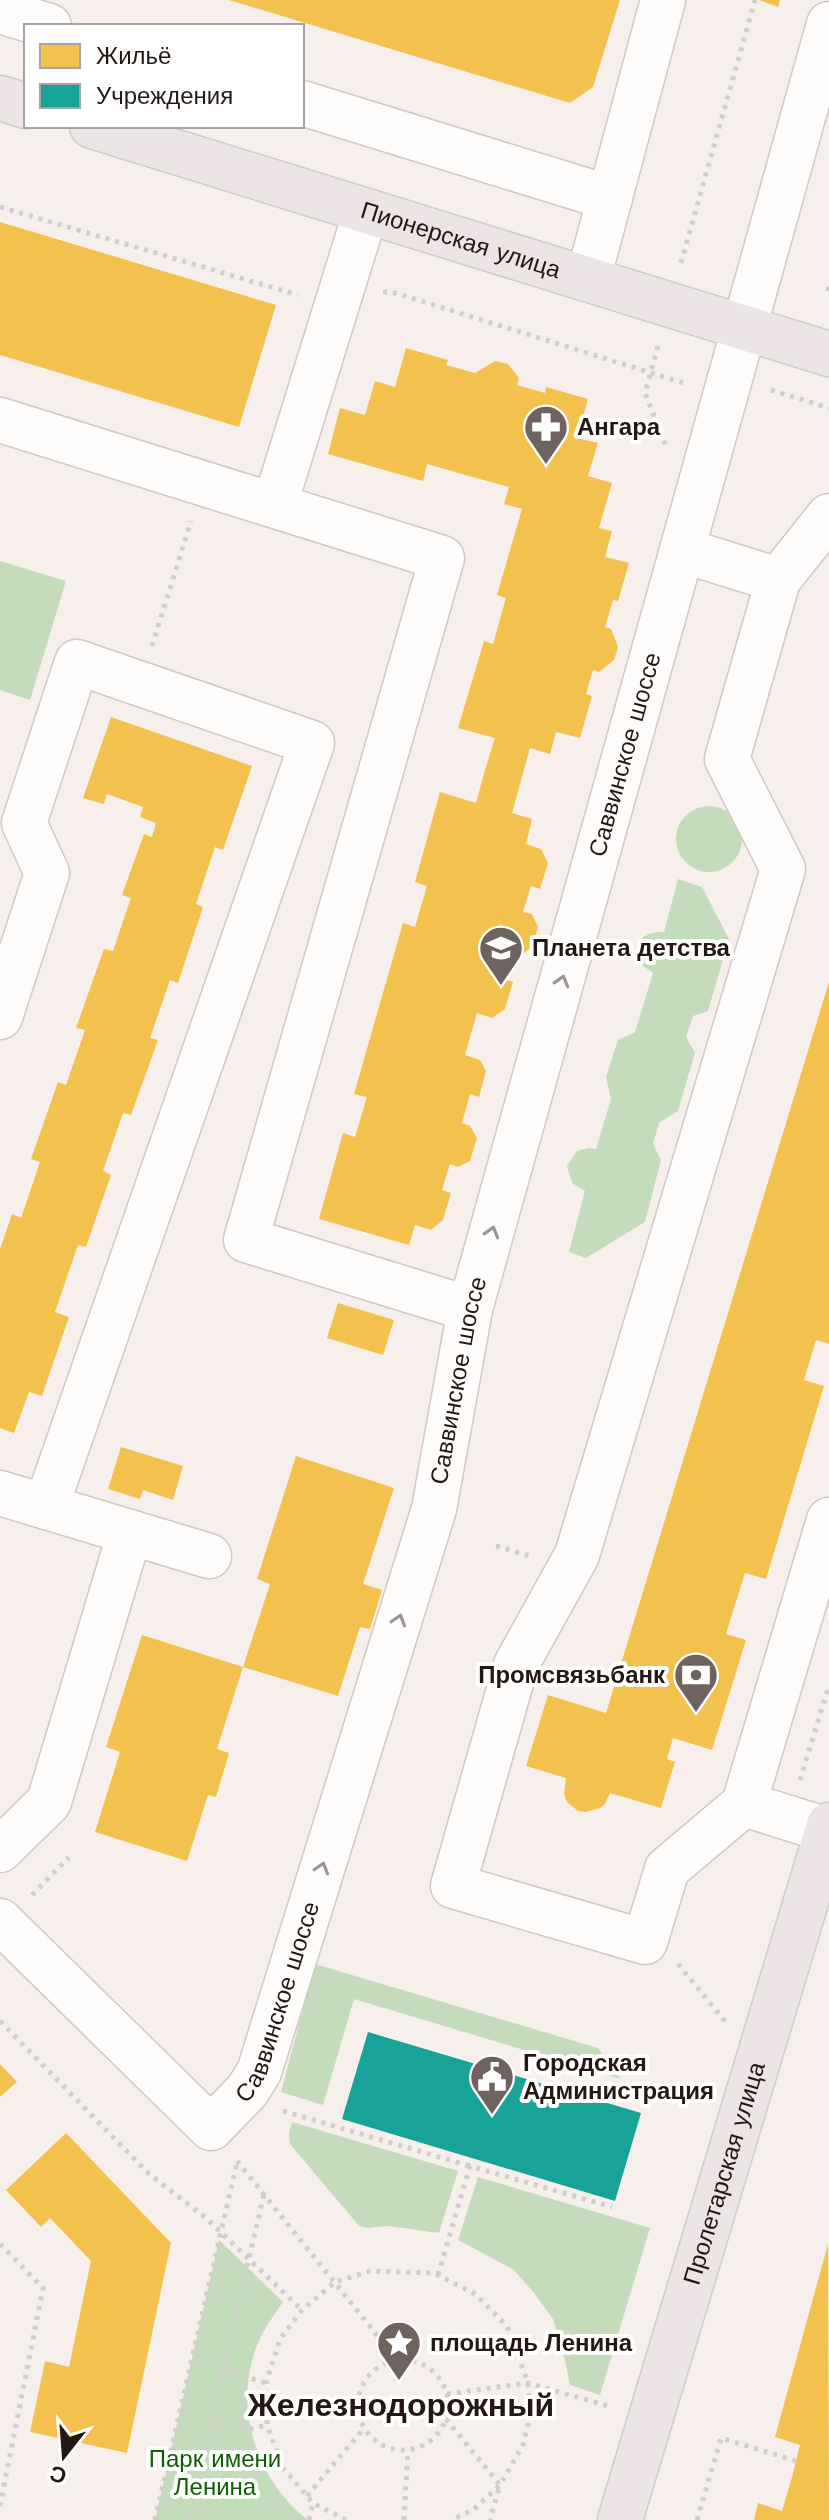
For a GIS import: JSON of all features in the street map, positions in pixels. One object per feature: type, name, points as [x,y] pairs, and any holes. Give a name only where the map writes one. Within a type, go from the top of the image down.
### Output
[{"type":"main road","points":[[0,98],[24,105]]},
{"type":"main road","name":"Пионерская улица","points":[[98,128],[829,354]]},
{"type":"main road","name":"Пролетарская улица","points":[[620,2520],[828,1827]]},
{"type":"street","points":[[588,279],[663,0]]},
{"type":"street","points":[[0,11],[42,24]]},
{"type":"street","name":"Саввинское шоссе","points":[[0,1921],[229,2129],[259,2072],[434,1509],[470,1309],[829,24]]},
{"type":"street","points":[[304,104],[610,198]]},
{"type":"street","points":[[275,504],[366,211]]},
{"type":"street","points":[[0,420],[442,558],[246,1240],[470,1309]]},
{"type":"street","points":[[829,516],[778,580],[727,759],[783,869],[577,1555],[516,1665],[453,1886],[645,1942],[667,1869],[744,1804],[829,1520]]},
{"type":"street","points":[[682,550],[778,580]]},
{"type":"street","points":[[0,1017],[47,873],[24,823],[77,662],[312,743],[46,1507]]},
{"type":"street","points":[[0,1493],[209,1556]]},
{"type":"street","points":[[0,1850],[49,1802],[130,1532]]},
{"type":"street","points":[[744,1804],[828,1827]]},
{"type":"path","points":[[670,304],[755,0]]},
{"type":"path","points":[[0,207],[310,299],[392,292],[725,396],[771,390],[829,408]]},
{"type":"path","points":[[141,684],[203,482]]},
{"type":"path","points":[[649,1927],[725,2022]]},
{"type":"path","points":[[0,2021],[148,2173],[221,2231],[302,2310]]},
{"type":"path","points":[[229,2129],[470,2166],[612,2207]]},
{"type":"path","points":[[229,2129],[264,2194],[397,2360]]},
{"type":"path","points":[[155,2520],[221,2231],[229,2129]]},
{"type":"path","points":[[438,2275],[470,2166]]},
{"type":"path","points":[[188,2520],[264,2194]]},
{"type":"path","points":[[0,2244],[43,2288],[0,2506]]},
{"type":"path","points":[[346,2520],[313,2503],[283,2468],[267,2425],[266,2383],[280,2339],[302,2310],[335,2282],[370,2271],[434,2273],[475,2294],[507,2326],[528,2383],[530,2416],[523,2443],[500,2485],[490,2520]]},
{"type":"path","points":[[397,2360],[416,2361],[430,2369],[441,2380],[447,2394],[446,2419],[440,2431],[429,2441],[408,2450],[388,2448],[375,2440],[364,2428],[358,2413],[358,2397],[363,2382],[373,2370],[397,2360]]},
{"type":"path","points":[[223,2370],[266,2383]]},
{"type":"path","points":[[447,2394],[528,2383],[608,2406]]},
{"type":"path","points":[[211,2418],[251,2429],[267,2425]]},
{"type":"path","points":[[446,2419],[500,2485]]},
{"type":"path","points":[[307,2496],[364,2428]]},
{"type":"path","points":[[697,2520],[721,2438],[796,2461]]},
{"type":"path","points":[[404,2520],[408,2450]]},
{"type":"path","points":[[451,2520],[472,2511],[500,2485]]},
{"type":"path","points":[[309,2520],[313,2503]]},
{"type":"path","points":[[470,2520],[472,2511]]},
{"type":"green space","points":[[0,561],[66,581],[30,700],[0,690]]},
{"type":"green space","points":[[709,806],[722,809],[732,816],[739,826],[742,839],[739,852],[732,862],[722,869],[709,872],[696,869],[686,862],[679,852],[676,839],[679,826],[686,816],[696,809]]},
{"type":"green space","points":[[678,879],[702,887],[729,939],[708,1011],[693,1016],[686,1037],[695,1053],[678,1111],[659,1123],[653,1144],[661,1160],[645,1222],[586,1258],[569,1252],[585,1191],[572,1183],[567,1166],[577,1151],[596,1149],[611,1099],[606,1077],[618,1040],[635,1032],[653,973],[639,963],[636,950],[646,935],[664,932]]},
{"type":"green space","points":[[315,1964],[598,2048],[621,2079],[354,1999],[323,2105],[281,2092]]},
{"type":"green space","points":[[292,2122],[458,2171],[439,2233],[388,2226],[359,2226],[290,2144]]},
{"type":"green space","points":[[478,2177],[650,2228],[600,2395],[570,2385],[553,2319],[514,2270],[458,2240]]},
{"type":"green space","name":"Парк имени Ленина","points":[[219,2240],[283,2302],[255,2351],[249,2374],[249,2421],[264,2466],[276,2486],[308,2520],[155,2520]]},
{"type":"building: Жильё","points":[[229,0],[620,0],[593,87],[570,103]]},
{"type":"building: Жильё","points":[[759,0],[780,0],[778,7]]},
{"type":"building: Жильё","points":[[0,222],[276,305],[239,427],[0,355]]},
{"type":"building: Жильё","points":[[406,348],[448,360],[446,365],[475,373],[495,361],[508,364],[519,378],[517,385],[545,393],[546,387],[588,399],[577,438],[598,443],[588,476],[612,483],[599,528],[612,531],[605,557],[629,563],[618,601],[613,600],[605,627],[611,629],[618,647],[614,660],[599,672],[593,670],[586,694],[592,696],[580,738],[556,732],[550,754],[530,748],[512,813],[532,819],[526,844],[541,849],[548,863],[540,889],[531,886],[523,912],[532,914],[538,927],[532,947],[520,956],[511,953],[504,979],[513,982],[505,1009],[492,1018],[477,1013],[465,1055],[480,1060],[486,1071],[479,1097],[470,1094],[462,1123],[470,1126],[477,1138],[470,1161],[458,1167],[450,1164],[442,1190],[451,1193],[443,1220],[431,1230],[415,1225],[409,1245],[319,1219],[343,1133],[355,1137],[367,1097],[354,1094],[403,923],[415,927],[427,886],[415,882],[440,792],[476,803],[495,738],[458,728],[484,641],[493,644],[506,598],[497,595],[522,509],[504,504],[509,487],[427,464],[423,481],[328,454],[340,408],[365,415],[375,381],[395,387]]},
{"type":"building: Жильё","points":[[111,717],[252,766],[223,850],[215,847],[196,904],[203,907],[178,983],[170,980],[150,1038],[158,1040],[131,1115],[123,1113],[103,1171],[111,1175],[86,1247],[78,1245],[55,1312],[69,1317],[42,1396],[29,1392],[14,1433],[0,1428],[0,1249],[12,1214],[21,1218],[40,1162],[31,1159],[58,1082],[66,1085],[85,1030],[76,1028],[104,949],[113,951],[131,898],[122,895],[144,834],[152,837],[156,823],[140,817],[143,807],[107,794],[104,804],[83,798]]},
{"type":"building: Жильё","points":[[829,982],[829,1344],[816,1340],[804,1380],[824,1386],[766,1579],[745,1573],[726,1634],[746,1640],[712,1750],[673,1738],[667,1759],[675,1762],[661,1808],[610,1793],[600,1808],[578,1811],[567,1802],[564,1794],[566,1778],[526,1766],[548,1695],[606,1713]]},
{"type":"building: Жильё","points":[[338,1303],[394,1320],[383,1355],[327,1338]]},
{"type":"building: Жильё","points":[[121,1447],[183,1466],[173,1500],[143,1490],[140,1499],[108,1489]]},
{"type":"building: Жильё","points":[[296,1456],[394,1488],[363,1584],[382,1590],[370,1629],[360,1627],[338,1696],[243,1667],[270,1584],[257,1579]]},
{"type":"building: Жильё","points":[[142,1635],[243,1667],[217,1749],[229,1753],[216,1797],[208,1795],[187,1861],[95,1832],[120,1752],[106,1747]]},
{"type":"building: Жильё","points":[[0,2064],[17,2082],[0,2097]]},
{"type":"building: Жильё","points":[[66,2133],[171,2243],[127,2453],[30,2432],[45,2361],[69,2367],[91,2261],[50,2218],[41,2227],[6,2190]]},
{"type":"building: Жильё","points":[[828,2244],[829,2520],[754,2520],[758,2503],[782,2511],[792,2477],[800,2445],[775,2437]]},
{"type":"building: Учреждения","name":"Городская Администрация","points":[[368,2032],[641,2113],[615,2201],[342,2119]]},
{"type":"place","name":"Ангара","points":[[546,466]]},
{"type":"place","name":"Планета детства","points":[[501,987]]},
{"type":"place","name":"Промсвязьбанк","points":[[696,1714]]},
{"type":"place","name":"Городская Администрация","points":[[492,2116]]},
{"type":"place","name":"площадь Ленина","points":[[399,2382]]},
{"type":"district","name":"Железнодорожный","points":[[401,2405]]}]
